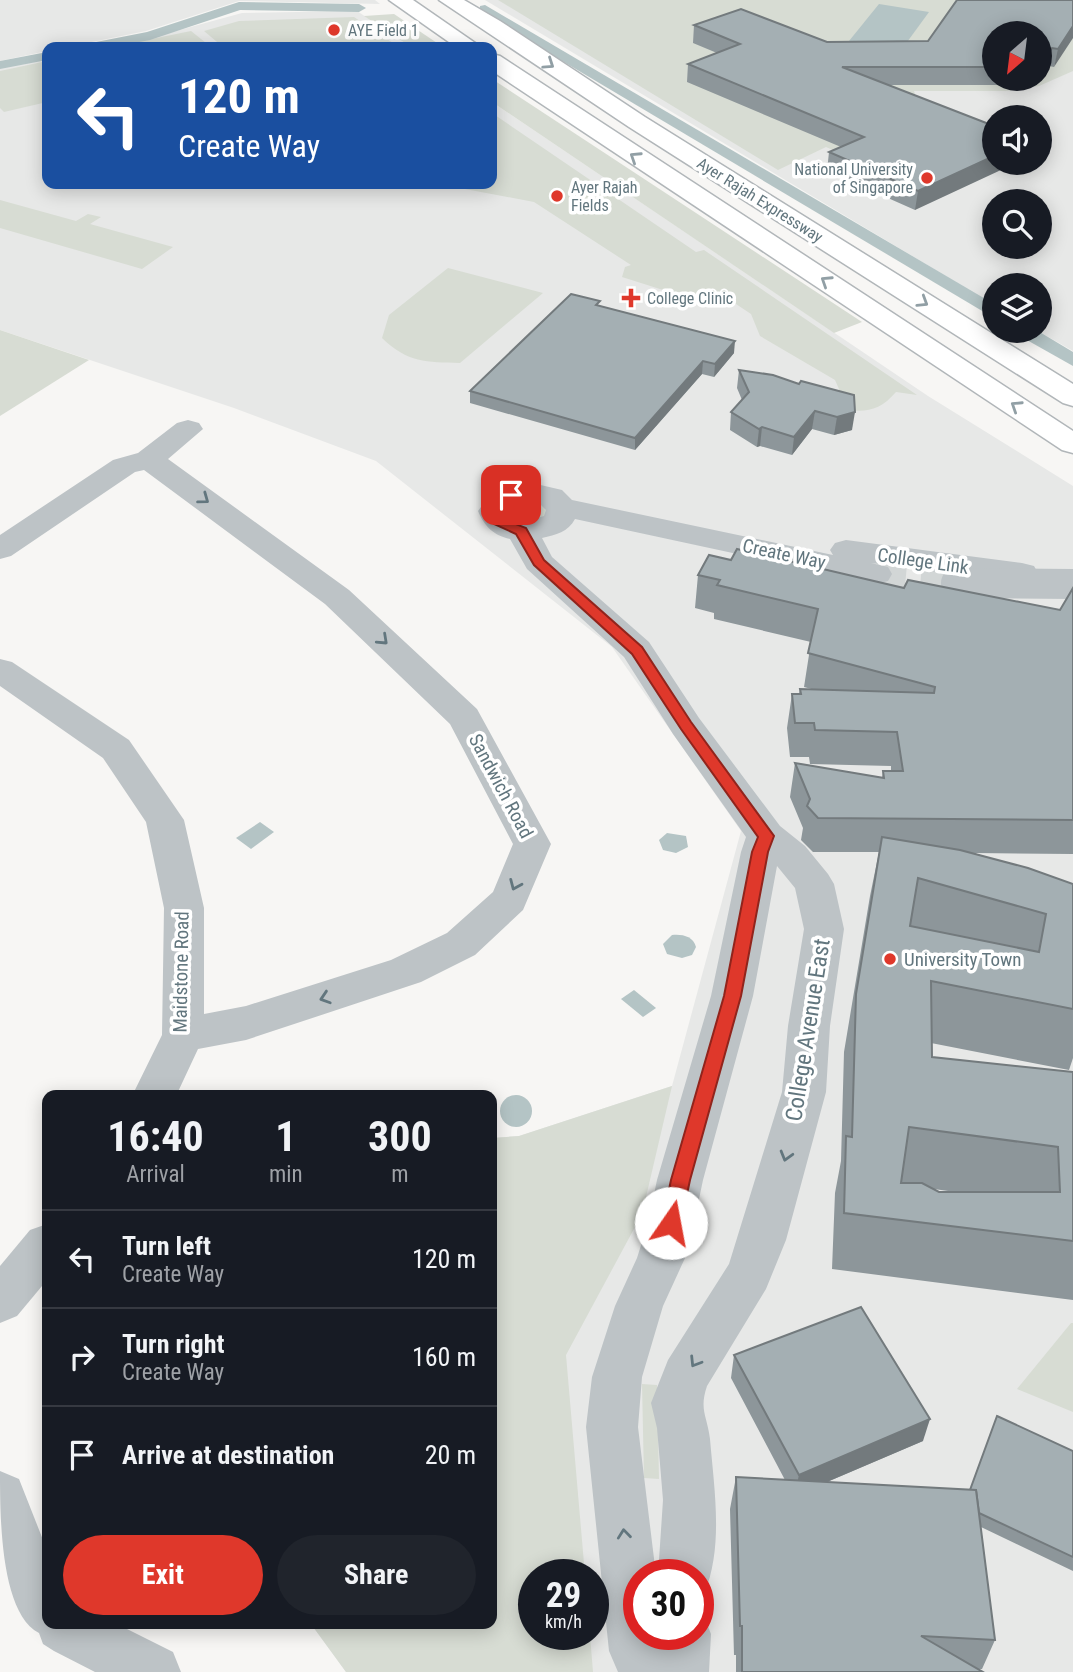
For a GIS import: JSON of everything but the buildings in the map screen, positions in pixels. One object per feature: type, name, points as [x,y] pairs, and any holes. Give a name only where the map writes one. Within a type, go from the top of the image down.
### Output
[{"type":"highway","points":[[399,0],[462,42]]},
{"type":"highway","name":"Ayer Rajah Expressway","points":[[449,0],[493,26],[636,122],[1073,397]]},
{"type":"highway","name":"Ayer Rajah Expressway","points":[[497,64],[1073,444]]},
{"type":"highway","points":[[1039,374],[1073,382]]},
{"type":"street","points":[[0,549],[124,466],[149,459],[188,429]]},
{"type":"street","name":"Sandwich Road","points":[[149,459],[337,597],[464,717],[532,844],[509,900],[461,944],[406,971],[319,1000],[246,1023],[183,1035]]},
{"type":"street","name":"Create Way","points":[[766,836],[686,726],[637,650],[539,562],[522,531],[552,526],[559,521],[562,508],[651,524],[876,574]]},
{"type":"street","name":"College Link","points":[[651,524],[724,557],[806,579],[857,587],[907,587],[1057,573]]},
{"type":"street","name":"Create Way","points":[[692,534],[750,535],[805,543]]},
{"type":"street","name":"College Link","points":[[805,543],[911,561],[1057,573]]},
{"type":"street","points":[[956,583],[1073,584]]},
{"type":"street","name":"Maidstone Road","points":[[0,670],[116,748],[165,820],[184,908],[183,1035],[157,1090]]},
{"type":"street","points":[[647,1672],[637,1651],[612,1427],[617,1377],[639,1306],[661,1258],[671,1223],[680,1180],[732,996],[760,852],[766,836]]},
{"type":"street","name":"College Avenue East","points":[[686,1559],[689,1500],[683,1428],[676,1404],[686,1376],[749,1274],[762,1240],[804,1092],[809,1026],[824,929],[814,884],[791,856],[766,836]]},
{"type":"street","points":[[0,1301],[42,1251]]},
{"type":"street","points":[[0,1497],[42,1602]]},
{"type":"street","points":[[70,1629],[80,1637],[139,1662],[153,1672]]},
{"type":"street","points":[[681,1672],[682,1650]]},
{"type":"shaded area","points":[[0,0],[375,0],[380,4],[239,1],[146,31],[92,42],[42,42],[42,52],[0,61]]},
{"type":"shaded area","name":"National University of Singapore","points":[[485,0],[1073,0],[1073,351],[1052,339],[1052,273],[982,273],[982,298]]},
{"type":"shaded area","points":[[498,0],[973,0],[1073,4],[1073,71],[1052,80],[1052,21],[982,21],[982,91],[914,91],[923,117],[837,152],[826,147],[778,170]]},
{"type":"shaded area","points":[[879,4],[929,12],[902,49],[849,41]]},
{"type":"shaded area","points":[[357,11],[404,42],[129,42],[242,13]]},
{"type":"shaded area","points":[[394,14],[436,42],[403,42],[364,16]]},
{"type":"shaded area","points":[[354,17],[392,42],[217,42],[204,31],[239,21]]},
{"type":"shaded area","points":[[191,31],[205,42],[137,42]]},
{"type":"shaded area","name":"University Town","points":[[42,60],[42,189],[497,189],[497,105],[928,396],[1073,486],[1073,1672],[346,1672],[315,1629],[497,1629],[497,1138],[519,1136],[672,1086],[741,831],[612,647],[376,461],[234,408],[0,330],[0,68]]},
{"type":"shaded area","points":[[42,62],[42,103],[4,112],[0,108],[0,71]]},
{"type":"shaded area","points":[[497,82],[862,322],[834,333],[497,105]]},
{"type":"shaded area","points":[[497,116],[696,252],[704,250],[917,395],[896,392],[883,404],[869,410],[837,408],[839,389],[835,380],[760,336],[751,314],[736,304],[663,290],[622,277],[625,267],[631,265],[534,202],[465,189],[497,189]]},
{"type":"shaded area","points":[[0,200],[76,221],[88,214],[101,217],[90,224],[173,247],[142,269],[0,228]]},
{"type":"shaded area","points":[[448,268],[543,293],[460,363],[409,357],[382,338],[389,315]]},
{"type":"shaded area","points":[[0,330],[89,360],[0,416]]},
{"type":"shaded area","points":[[519,499],[547,503],[549,519],[514,523],[505,506]]},
{"type":"shaded area","points":[[260,822],[274,832],[251,849],[236,838]]},
{"type":"shaded area","points":[[667,833],[686,836],[688,847],[676,853],[663,850],[659,840]]},
{"type":"shaded area","points":[[672,935],[683,935],[692,940],[696,947],[692,955],[682,958],[667,954],[663,944]]},
{"type":"shaded area","points":[[634,990],[656,1008],[643,1017],[621,999]]},
{"type":"shaded area","points":[[672,1086],[642,1214],[566,1355],[584,1559],[518,1559],[518,1650],[591,1650],[593,1672],[346,1672],[315,1629],[497,1629],[497,1138],[519,1136]]},
{"type":"shaded area","points":[[516,1095],[527,1100],[532,1111],[527,1122],[516,1127],[505,1122],[500,1111],[505,1100]]},
{"type":"shaded area","points":[[1073,1323],[1073,1412],[1017,1389]]},
{"type":"shaded area","points":[[642,1384],[657,1385],[659,1479],[644,1478]]},
{"type":"waterway","points":[[118,42],[150,36],[239,6],[359,8]]},
{"type":"waterway","points":[[485,9],[982,305]]},
{"type":"waterway","points":[[0,65],[42,57]]},
{"type":"waterway","points":[[1045,343],[1073,360]]},
{"type":"tunnel","points":[[876,574],[995,585]]},
{"type":"place","name":"AYE Field 1","points":[[334,30]]},
{"type":"place","name":"National University of Singapore","points":[[927,178]]},
{"type":"place","name":"Ayer Rajah Fields","points":[[557,196]]},
{"type":"place","name":"College Clinic","points":[[631,298]]},
{"type":"place","name":"University Town","points":[[890,959]]},
{"type":"route","points":[[511,495],[495,506],[495,516],[499,522],[522,531],[539,562],[637,650],[686,726],[766,836],[760,852],[732,996],[680,1180],[671,1223]]}]
